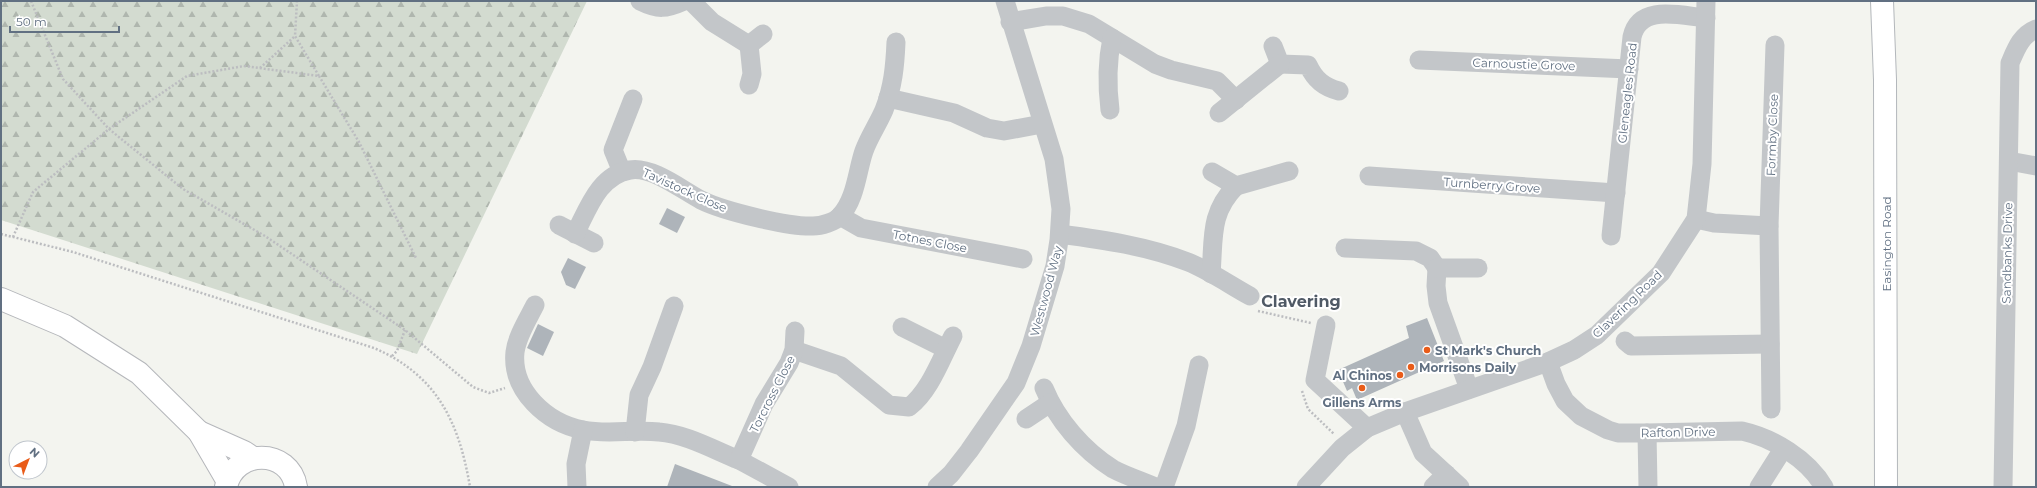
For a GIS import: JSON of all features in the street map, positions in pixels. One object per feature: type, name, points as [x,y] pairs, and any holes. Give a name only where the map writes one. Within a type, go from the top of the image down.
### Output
[{"type":"main road","name":"Easington Road","points":[[1882,1],[1885,80],[1886,487]]},
{"type":"main road","points":[[1,299],[66,326],[139,373],[199,432],[227,484],[240,464],[253,458],[269,459],[283,465],[291,473],[296,487]]},
{"type":"main road","points":[[199,432],[244,452],[253,458]]},
{"type":"street","points":[[640,1],[652,7],[669,8],[684,1]]},
{"type":"street","points":[[691,1],[712,22],[756,39],[752,74],[749,85]]},
{"type":"street","name":"Westwood Way","points":[[937,487],[969,451],[1016,383],[1031,346],[1053,274],[1060,234],[1062,209],[1054,159],[1010,22],[1005,1]]},
{"type":"street","name":"Gleneagles Road","points":[[1611,236],[1634,32],[1643,18],[1655,14],[1706,9]]},
{"type":"street","name":"Clavering Road","points":[[1306,487],[1342,448],[1367,428],[1404,412],[1548,362],[1574,350],[1597,335],[1661,273],[1696,219],[1702,164],[1706,9]]},
{"type":"street","points":[[1010,22],[1046,16],[1063,16],[1089,24],[1155,64],[1171,70],[1217,81],[1236,100]]},
{"type":"street","name":"Sandbanks Drive","points":[[2003,487],[2010,63],[2017,46],[2029,32],[2036,29]]},
{"type":"street","points":[[1110,110],[1108,89],[1112,38]]},
{"type":"street","points":[[840,216],[853,193],[865,148],[892,86],[896,42]]},
{"type":"street","name":"Formby Close","points":[[1771,409],[1769,226],[1775,45]]},
{"type":"street","points":[[1273,46],[1280,64]]},
{"type":"street","name":"Carnoustie Grove","points":[[1418,60],[1629,69]]},
{"type":"street","points":[[1219,113],[1280,64],[1308,65],[1312,74],[1321,84],[1339,91]]},
{"type":"street","points":[[888,98],[954,113],[988,128],[1004,131],[1042,124]]},
{"type":"street","points":[[622,172],[613,150],[633,99]]},
{"type":"street","points":[[2009,161],[2036,166]]},
{"type":"street","name":"Tavistock Close","points":[[575,234],[596,195],[610,177],[632,169],[651,173],[670,181],[702,200],[728,210],[790,224],[813,226],[828,223],[840,216]]},
{"type":"street","points":[[1211,274],[1213,227],[1226,196],[1236,186],[1289,171]]},
{"type":"street","points":[[1212,172],[1236,186]]},
{"type":"street","name":"Turnberry Grove","points":[[1369,176],[1616,193]]},
{"type":"street","name":"Totnes Close","points":[[840,216],[861,228],[1023,259]]},
{"type":"street","points":[[1696,219],[1714,223],[1769,226]]},
{"type":"street","points":[[559,225],[594,243]]},
{"type":"street","points":[[1060,234],[1132,244],[1190,263],[1250,296]]},
{"type":"street","points":[[1345,248],[1416,251],[1430,258],[1437,268],[1436,286],[1438,303],[1469,389]]},
{"type":"street","points":[[1437,268],[1478,268]]},
{"type":"street","points":[[535,305],[515,351],[515,366],[518,381],[527,395],[542,410],[560,422],[583,430],[659,432],[677,435],[740,460],[763,480],[789,487]]},
{"type":"street","points":[[635,432],[639,395],[652,367],[674,306]]},
{"type":"street","points":[[1326,325],[1314,380],[1367,428]]},
{"type":"street","name":"Torcross Close","points":[[794,350],[841,366],[889,405],[909,407],[918,400],[950,342],[902,327]]},
{"type":"street","name":"Torcross Close","points":[[740,460],[764,404],[789,363],[794,350],[795,331]]},
{"type":"street","points":[[1624,342],[1631,346],[1770,344]]},
{"type":"street","name":"Rafton Drive","points":[[1548,362],[1556,384],[1566,401],[1581,416],[1608,430],[1618,433],[1742,431],[1757,434],[1783,449],[1808,468],[1824,487]]},
{"type":"street","points":[[1164,487],[1186,426],[1199,365]]},
{"type":"street","points":[[1026,419],[1047,395],[1075,437],[1091,453],[1114,469],[1156,487]]},
{"type":"street","points":[[1404,412],[1423,453],[1440,481],[1460,487]]},
{"type":"street","points":[[577,487],[576,464],[583,430]]},
{"type":"street","points":[[1647,433],[1648,487]]},
{"type":"street","points":[[1759,487],[1783,449]]},
{"type":"path","points":[[31,1],[63,79],[109,129],[183,189],[265,236],[405,330],[473,387],[489,392],[500,390],[518,381]]},
{"type":"path","points":[[297,1],[295,36],[359,142],[416,258]]},
{"type":"path","points":[[260,68],[295,36]]},
{"type":"path","points":[[13,237],[34,192],[109,129],[187,76],[244,66],[319,76]]},
{"type":"path","points":[[1,234],[73,252],[374,348],[392,356],[418,376],[441,401],[456,428],[466,463],[470,487]]},
{"type":"path","points":[[392,356],[397,351],[405,330]]},
{"type":"green space","points":[[1,1],[587,1],[417,354],[1,220]]},
{"type":"building","points":[[667,208],[685,217],[677,233],[659,224]]},
{"type":"building","points":[[568,258],[586,267],[575,289],[566,285],[561,272]]},
{"type":"building","points":[[1427,318],[1444,361],[1357,400],[1352,388],[1347,391],[1338,370],[1409,338],[1406,326]]},
{"type":"building","points":[[538,324],[554,332],[543,356],[527,348]]},
{"type":"building","points":[[675,464],[732,486],[732,487],[667,487]]},
{"type":"place","name":"St Mark's Church","points":[[1427,350]]},
{"type":"place","name":"Morrisons Daily","points":[[1411,367]]},
{"type":"place","name":"Al Chinos","points":[[1400,375]]},
{"type":"place","name":"Gillens Arms","points":[[1362,388]]},
{"type":"district","name":"Clavering","points":[[1301,301]]}]
